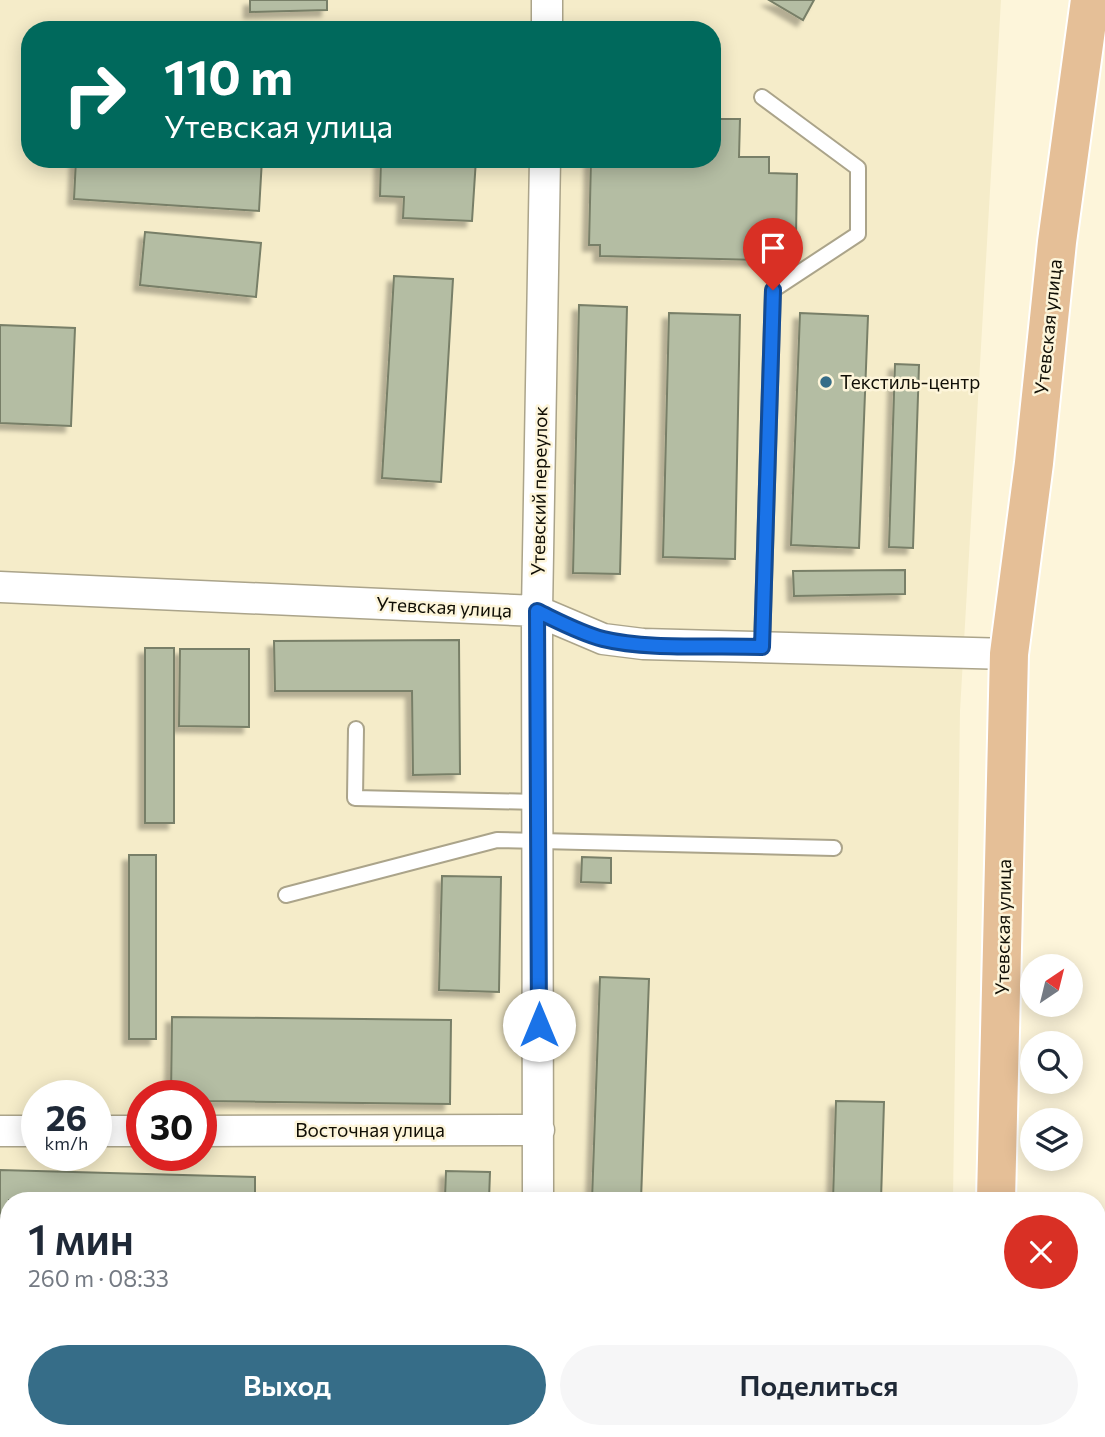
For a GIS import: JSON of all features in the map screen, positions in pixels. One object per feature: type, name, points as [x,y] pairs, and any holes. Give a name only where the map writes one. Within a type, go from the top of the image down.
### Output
[{"type":"main road","name":"Утевская улица","points":[[996,1192],[1009,654],[1034,463],[1057,242],[1090,0]]},
{"type":"street","points":[[547,0],[547,21]]},
{"type":"street","name":"Утевский переулок","points":[[538,1192],[537,611],[545,168]]},
{"type":"street","name":"Утевская улица","points":[[0,587],[537,611],[604,639],[643,644],[1009,654]]},
{"type":"street","name":"Восточная улица","points":[[217,1131],[539,1130]]},
{"type":"street","points":[[0,1131],[21,1131]]},
{"type":"lane","points":[[762,97],[858,168],[858,234],[773,290],[762,647]]},
{"type":"lane","points":[[356,729],[355,798],[538,802]]},
{"type":"lane","points":[[286,895],[497,840],[834,848]]},
{"type":"shaded area","points":[[0,0],[1001,0],[960,711],[953,1192],[0,1192]]},
{"type":"building","points":[[250,0],[327,0],[327,10],[250,12]]},
{"type":"building","points":[[769,0],[814,0],[803,20]]},
{"type":"building","points":[[721,119],[740,119],[739,157],[769,157],[769,173],[797,174],[796,237],[759,236],[758,260],[600,256],[600,245],[589,245],[591,168],[721,168]]},
{"type":"building","points":[[76,168],[261,168],[259,211],[74,199]]},
{"type":"building","points":[[381,168],[475,168],[472,221],[403,218],[404,197],[380,196]]},
{"type":"building","points":[[145,232],[261,243],[256,297],[140,285]]},
{"type":"building","points":[[394,276],[453,279],[441,482],[382,478]]},
{"type":"building","points":[[579,305],[627,307],[620,574],[573,573]]},
{"type":"building","points":[[669,313],[740,315],[735,559],[663,557]]},
{"type":"building","points":[[800,313],[868,316],[859,548],[791,545]]},
{"type":"building","points":[[0,325],[75,328],[71,426],[0,423]]},
{"type":"building","points":[[895,364],[919,365],[913,548],[889,547]]},
{"type":"building","points":[[905,570],[905,594],[794,596],[793,571]]},
{"type":"building","points":[[459,640],[460,774],[413,775],[412,691],[275,691],[274,641]]},
{"type":"building","points":[[145,648],[174,648],[174,823],[145,823]]},
{"type":"building","points":[[180,649],[249,649],[249,727],[179,726]]},
{"type":"building","points":[[129,855],[156,855],[156,1039],[129,1039]]},
{"type":"building","points":[[582,857],[611,858],[611,883],[581,882]]},
{"type":"building","points":[[442,876],[501,877],[499,992],[439,990]]},
{"type":"building","points":[[600,977],[649,979],[641,1192],[592,1192]]},
{"type":"building","points":[[172,1017],[451,1020],[450,1104],[217,1101],[217,1080],[171,1080]]},
{"type":"building","points":[[836,1101],[884,1102],[881,1192],[833,1192]]},
{"type":"building","points":[[0,1170],[255,1177],[255,1192],[0,1192]]},
{"type":"building","points":[[446,1171],[490,1172],[489,1192],[445,1192]]},
{"type":"place","name":"Текстиль-центр","points":[[826,382]]},
{"type":"route","points":[[539,1025],[537,611],[604,639],[643,644],[762,647],[773,290]]}]
